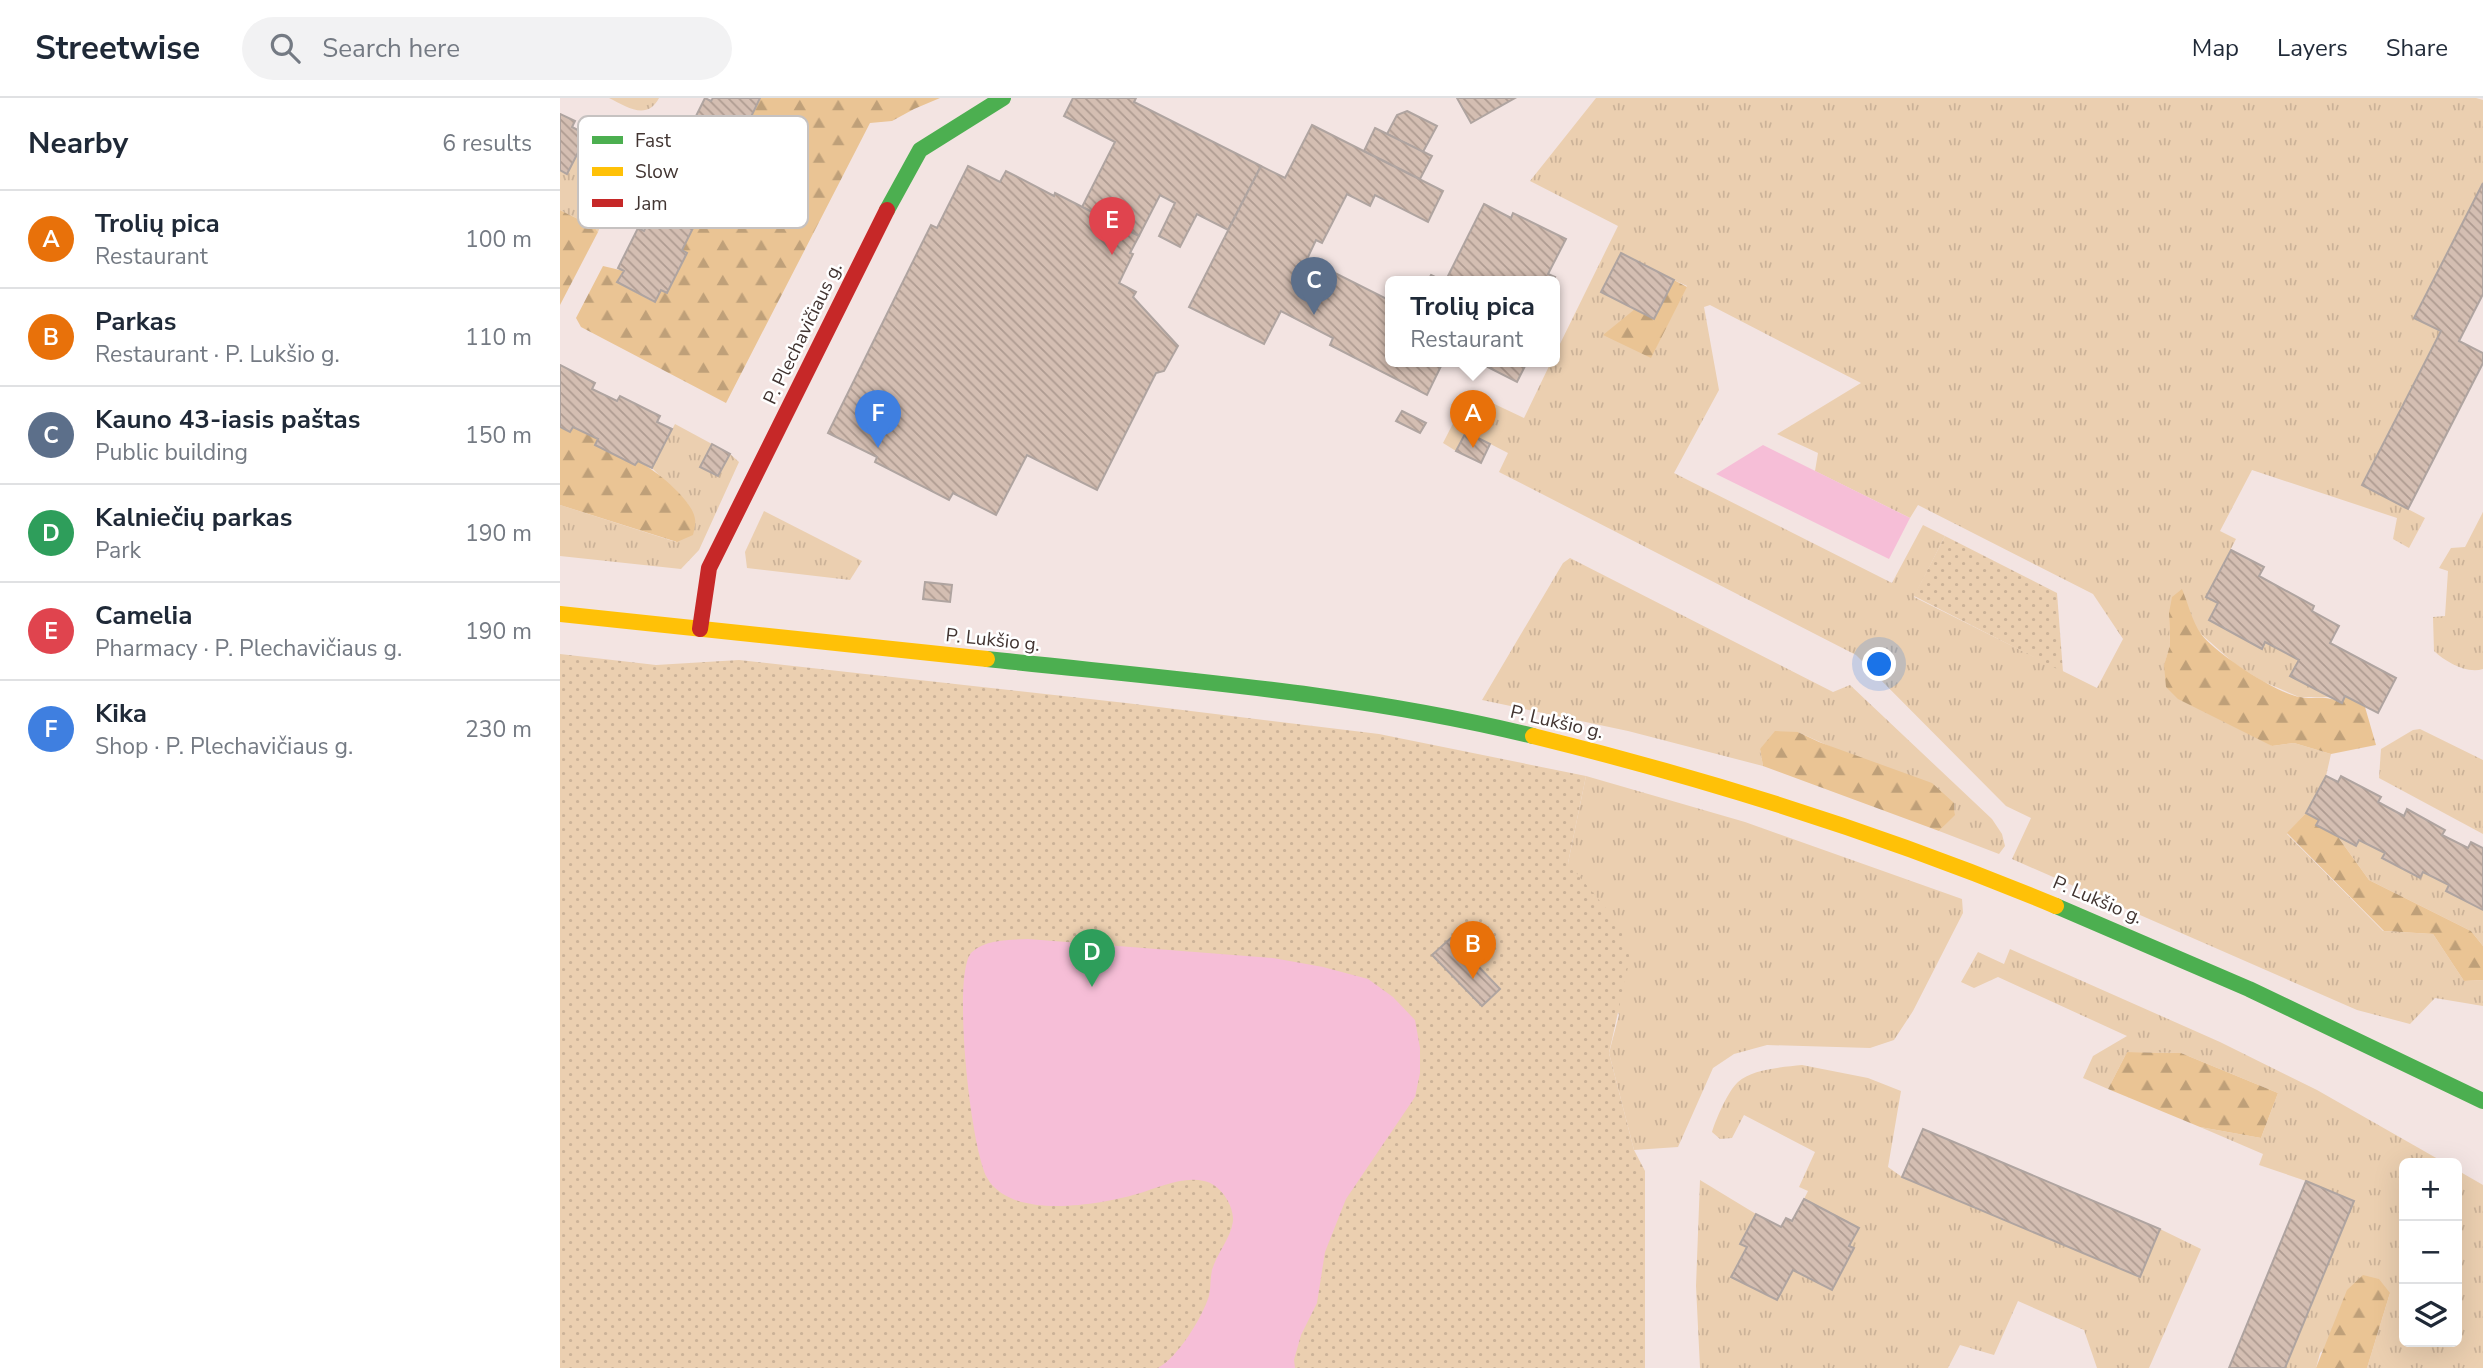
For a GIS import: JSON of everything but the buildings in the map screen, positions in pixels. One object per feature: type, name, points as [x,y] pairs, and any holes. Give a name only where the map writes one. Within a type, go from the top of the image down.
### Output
[{"type":"main road","name":"P. Plechavičiaus g.","points":[[701,629],[709,569],[889,206],[920,150],[1003,98]]},
{"type":"main road","name":"P. Lukšio g.","points":[[560,614],[1250,687],[1433,715],[1517,732],[1617,757],[1736,789],[1862,831],[2053,903],[2213,972],[2483,1101]]},
{"type":"green space","points":[[609,98],[659,98],[649,109],[636,110]]},
{"type":"green space","points":[[760,98],[940,98],[892,121],[870,123],[726,403],[581,327],[576,318],[603,266],[624,271],[618,283],[654,302],[661,290],[667,292],[687,253],[682,250],[693,228],[808,228],[808,116],[751,116]]},
{"type":"green space","points":[[1596,98],[2483,100],[2483,183],[2414,317],[2441,331],[2362,485],[2425,518],[2409,548],[2393,539],[2397,518],[2252,470],[2220,531],[2236,539],[2206,597],[2218,603],[2209,620],[2261,648],[2265,642],[2299,660],[2290,676],[2329,697],[2299,697],[2262,681],[2235,664],[2201,634],[2169,613],[2170,645],[2164,666],[2272,746],[2294,743],[2331,754],[2326,776],[2306,813],[2287,834],[2383,931],[2433,934],[2464,981],[2483,980],[2483,1006],[2435,998],[2410,1024],[2357,1010],[2012,859],[2031,818],[2006,806],[1856,655],[1499,472],[1508,453],[1467,432],[1456,451],[1443,443],[1469,392],[1524,418],[1549,367],[1560,367],[1560,344],[1618,226],[1530,181]],"holes":[[[1674,280],[1687,286],[1651,357],[1654,319]],[[1710,305],[1861,383],[1777,434],[1818,453],[1815,471],[1910,518],[1918,505],[2093,594],[2123,639],[2097,688],[1914,597],[1945,536],[1923,525],[1892,583],[1674,473],[1719,390],[1704,307]]]},
{"type":"green space","points":[[578,152],[578,219],[560,210],[560,170],[567,173]]},
{"type":"green space","points":[[560,210],[578,219],[578,228],[595,228],[598,232],[560,305]]},
{"type":"green space","points":[[1674,280],[1687,287],[1651,358],[1603,335],[1635,309],[1654,319]]},
{"type":"green space","points":[[675,424],[712,444],[700,467],[718,476],[730,454],[739,462],[699,550],[681,569],[560,556],[560,505],[676,542],[688,504],[652,468]]},
{"type":"green space","points":[[560,427],[570,432],[573,427],[598,439],[596,445],[635,465],[638,461],[663,478],[693,511],[693,535],[677,542],[560,505]]},
{"type":"green space","points":[[764,511],[862,561],[850,580],[747,568],[745,552]]},
{"type":"green space","points":[[2483,512],[2483,669],[2470,670],[2450,663],[2434,651],[2433,617],[2445,616],[2448,571],[2439,568],[2451,548],[2465,547]]},
{"type":"green space","points":[[1945,536],[2057,593],[2063,672],[1914,596]]},
{"type":"green space","points":[[1570,558],[1833,692],[1850,685],[1992,819],[2002,834],[2005,846],[1999,854],[1939,831],[1955,814],[1954,803],[1798,732],[1760,749],[1763,766],[1628,731],[1482,700],[1563,563]]},
{"type":"green space","points":[[2182,589],[2198,629],[2219,651],[2247,671],[2290,694],[2341,703],[2345,696],[2365,707],[2376,745],[2331,754],[2294,743],[2272,746],[2178,699],[2166,687],[2164,665],[2170,645],[2169,613],[2172,597]]},
{"type":"green space","points":[[560,654],[656,665],[739,660],[1126,703],[1379,734],[1586,776],[1568,863],[1619,924],[1630,958],[1609,1053],[1634,1150],[1645,1171],[1645,1368],[560,1368]]},
{"type":"green space","points":[[2420,729],[2483,760],[2483,834],[2379,778],[2381,749],[2413,730]]},
{"type":"green space","points":[[1775,731],[1798,732],[1932,783],[1954,803],[1955,815],[1939,831],[1763,766],[1760,749]]},
{"type":"green space","points":[[1586,776],[1745,822],[1962,899],[1963,913],[1913,1011],[1894,1040],[1870,1048],[1767,1045],[1734,1054],[1713,1068],[1678,1147],[1634,1150],[1609,1053],[1619,1015],[1568,863]]},
{"type":"green space","points":[[2306,813],[2319,820],[2316,825],[2338,837],[2369,880],[2471,931],[2483,946],[2483,980],[2464,981],[2433,934],[2384,931],[2287,833]]},
{"type":"green space","points":[[2338,837],[2356,846],[2359,840],[2385,853],[2382,859],[2420,878],[2423,872],[2449,885],[2446,891],[2483,910],[2483,946],[2471,931],[2369,880]]},
{"type":"green space","points":[[2010,949],[2220,1042],[2317,1090],[2436,1158],[2399,1158],[2399,1347],[2462,1347],[2462,1173],[2483,1185],[2483,1368],[2367,1368],[2390,1293],[2320,1353],[2316,1368],[2285,1368],[2354,1201],[2259,1165],[2263,1154],[2200,1127],[2261,1138],[2278,1093],[2181,1053],[2127,1052],[2108,1089],[2083,1078],[2093,1056],[2127,1036],[1998,977],[1974,988],[1961,982],[1978,952],[2004,964]]},
{"type":"green space","points":[[2127,1052],[2181,1053],[2278,1093],[2261,1138],[2200,1127],[2108,1089]]},
{"type":"green space","points":[[1802,1065],[1868,1078],[1901,1091],[1888,1167],[1902,1177],[2139,1277],[2160,1229],[2201,1249],[2149,1368],[2097,1368],[2084,1330],[2018,1301],[1994,1355],[1960,1345],[1948,1368],[1700,1368],[1696,1286],[1700,1180],[1756,1214],[1740,1243],[1747,1247],[1732,1277],[1776,1300],[1793,1270],[1832,1290],[1853,1248],[1849,1246],[1859,1228],[1804,1199],[1808,1191],[1799,1187],[1815,1152],[1744,1115],[1732,1138],[1720,1139],[1712,1132],[1726,1098],[1738,1082],[1759,1071]]},
{"type":"green space","points":[[2363,1275],[2379,1279],[2390,1293],[2367,1368],[2316,1368],[2347,1290]]},
{"type":"shaded area","points":[[1763,445],[1910,518],[1889,559],[1716,474]]},
{"type":"shaded area","points":[[1028,939],[1273,958],[1323,967],[1368,979],[1393,997],[1415,1020],[1420,1048],[1420,1073],[1415,1097],[1346,1199],[1325,1252],[1317,1303],[1301,1335],[1294,1360],[1295,1368],[1158,1368],[1181,1346],[1201,1315],[1209,1296],[1212,1270],[1232,1227],[1231,1208],[1225,1196],[1215,1186],[1204,1181],[1187,1180],[1106,1201],[1050,1206],[1017,1200],[1001,1193],[989,1181],[975,1136],[970,1101],[963,1026],[966,966],[972,952],[984,945]]},
{"type":"traffic: fast","points":[[887,210],[920,150],[1003,98]]},
{"type":"traffic: fast","points":[[987,659],[1262,688],[1398,708],[1533,736]]},
{"type":"traffic: fast","points":[[2056,906],[2249,989],[2483,1101]]},
{"type":"traffic: slow","points":[[560,614],[987,659]]},
{"type":"traffic: slow","points":[[1533,736],[1666,771],[1798,811],[1928,856],[2056,906]]},
{"type":"traffic: jam","points":[[700,629],[709,568],[887,210]]},
{"type":"place","name":"Camelia","points":[[1112,255]]},
{"type":"place","name":"Kauno 43-iasis paštas","points":[[1314,315]]},
{"type":"place","name":"Kika","points":[[878,448]]},
{"type":"place","name":"Trolių pica","points":[[1473,448]]},
{"type":"place","name":"Parkas","points":[[1473,979]]},
{"type":"place","name":"Kalniečių parkas","points":[[1092,987]]}]
